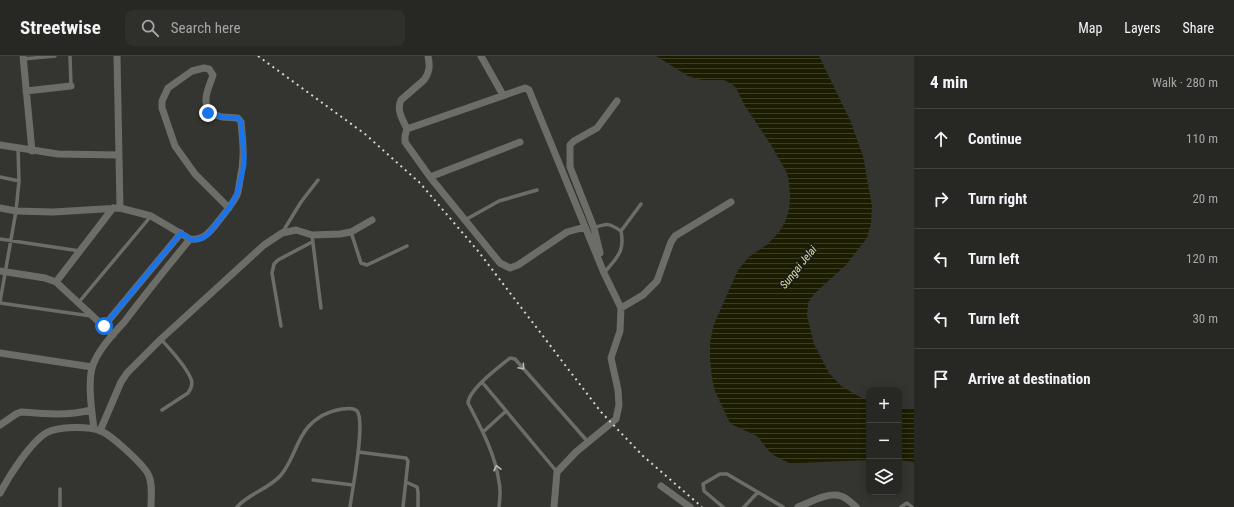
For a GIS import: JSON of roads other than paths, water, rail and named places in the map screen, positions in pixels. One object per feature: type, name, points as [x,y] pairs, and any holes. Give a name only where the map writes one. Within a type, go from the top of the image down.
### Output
[{"type":"street","points":[[56,282],[116,208],[119,155],[116,56]]},
{"type":"street","points":[[428,56],[429,66],[427,76],[401,100],[400,103],[400,112],[407,129],[404,136],[405,142],[430,177],[500,263],[510,268],[518,265],[567,232],[585,227]]},
{"type":"street","points":[[481,56],[503,94]]},
{"type":"street","points":[[23,58],[32,151]]},
{"type":"street","points":[[0,208],[16,211],[53,212],[116,208],[151,216],[190,239],[194,240],[203,238],[209,233],[229,208],[237,194],[244,165],[241,122],[238,118],[222,117],[208,113],[205,104],[206,96],[213,75],[210,69],[204,68],[192,71],[168,88],[162,101],[162,108],[175,146],[195,174],[229,208]]},
{"type":"street","points":[[26,91],[71,86]]},
{"type":"street","points":[[407,129],[503,94],[524,88],[531,93],[604,273],[621,308],[620,331],[610,358],[618,390],[618,410],[616,419],[576,452],[557,472],[554,507]]},
{"type":"street","points":[[604,273],[594,228],[570,167],[570,144],[597,128],[617,101]]},
{"type":"street","points":[[430,177],[520,142]]},
{"type":"street","points":[[0,145],[58,154],[119,155]]},
{"type":"street","points":[[621,308],[643,295],[657,281],[671,242],[675,236],[731,202]]},
{"type":"street","points":[[97,430],[121,382],[128,372],[161,339],[264,245],[282,234],[296,230],[312,238],[351,232],[372,220]]},
{"type":"street","points":[[104,326],[181,233]]},
{"type":"street","points":[[97,430],[91,410],[90,377],[95,359],[190,239]]},
{"type":"street","points":[[3,271],[45,278],[56,282],[113,335]]},
{"type":"street","points":[[0,353],[92,367]]},
{"type":"street","points":[[0,425],[16,414],[22,412],[58,415],[80,413],[91,410]]},
{"type":"street","points":[[0,493],[13,470],[43,435],[60,429],[97,430],[107,434],[128,452],[148,473],[151,482],[151,507]]},
{"type":"street","points":[[661,486],[690,507]]},
{"type":"street","points":[[798,507],[826,496],[833,495],[847,499],[856,507]]},
{"type":"lane","points":[[23,58],[55,56]]},
{"type":"lane","points":[[70,56],[71,86]]},
{"type":"lane","points":[[18,148],[19,181],[16,211],[11,241],[3,271],[0,303],[94,317]]},
{"type":"lane","points":[[0,177],[19,181]]},
{"type":"lane","points":[[282,234],[304,197],[318,180]]},
{"type":"lane","points":[[465,220],[499,201],[537,190]]},
{"type":"lane","points":[[621,231],[641,204]]},
{"type":"lane","points":[[79,302],[151,216]]},
{"type":"lane","points":[[594,228],[604,224],[611,224],[621,231],[623,241],[621,253],[604,273]]},
{"type":"lane","points":[[351,232],[362,264],[367,265],[407,246]]},
{"type":"lane","points":[[282,326],[272,273],[274,264],[312,238],[321,308]]},
{"type":"lane","points":[[0,239],[80,251]]},
{"type":"lane","points":[[161,339],[180,362],[192,380],[191,389],[188,393],[162,410]]},
{"type":"lane","points":[[500,507],[500,484],[496,462],[468,402],[469,397],[482,382],[510,358],[515,359],[588,442]]},
{"type":"lane","points":[[482,382],[557,472]]},
{"type":"lane","points":[[237,507],[273,483],[288,464],[306,430],[314,421],[325,413],[333,410],[351,408],[357,411],[360,418],[358,452],[350,507]]},
{"type":"lane","points":[[483,432],[506,411]]},
{"type":"lane","points":[[358,452],[406,458],[408,461],[403,507]]},
{"type":"lane","points":[[723,507],[704,491],[703,484],[720,474],[726,474],[782,507]]},
{"type":"lane","points":[[313,480],[353,485]]},
{"type":"lane","points":[[406,482],[417,487],[418,507]]},
{"type":"lane","points":[[60,489],[60,507]]},
{"type":"lane","points":[[744,507],[758,492]]},
{"type":"lane","points":[[901,507],[907,503],[912,507]]},
{"type":"water","name":"Sungai Jelai","points":[[656,56],[819,56],[850,120],[863,156],[872,206],[871,223],[867,238],[846,265],[814,294],[808,303],[807,315],[814,344],[829,373],[841,386],[866,399],[866,460],[789,463],[775,456],[769,451],[757,436],[733,425],[729,421],[715,391],[710,359],[710,342],[714,324],[738,270],[749,257],[768,244],[779,232],[785,222],[789,210],[789,183],[787,173],[771,145],[745,106],[736,88],[724,80],[702,80],[688,76]]},
{"type":"water","points":[[902,409],[914,409],[914,462],[902,460]]},
{"type":"railway","points":[[258,56],[365,134],[420,183],[478,251],[601,412],[643,456],[702,507]]}]
